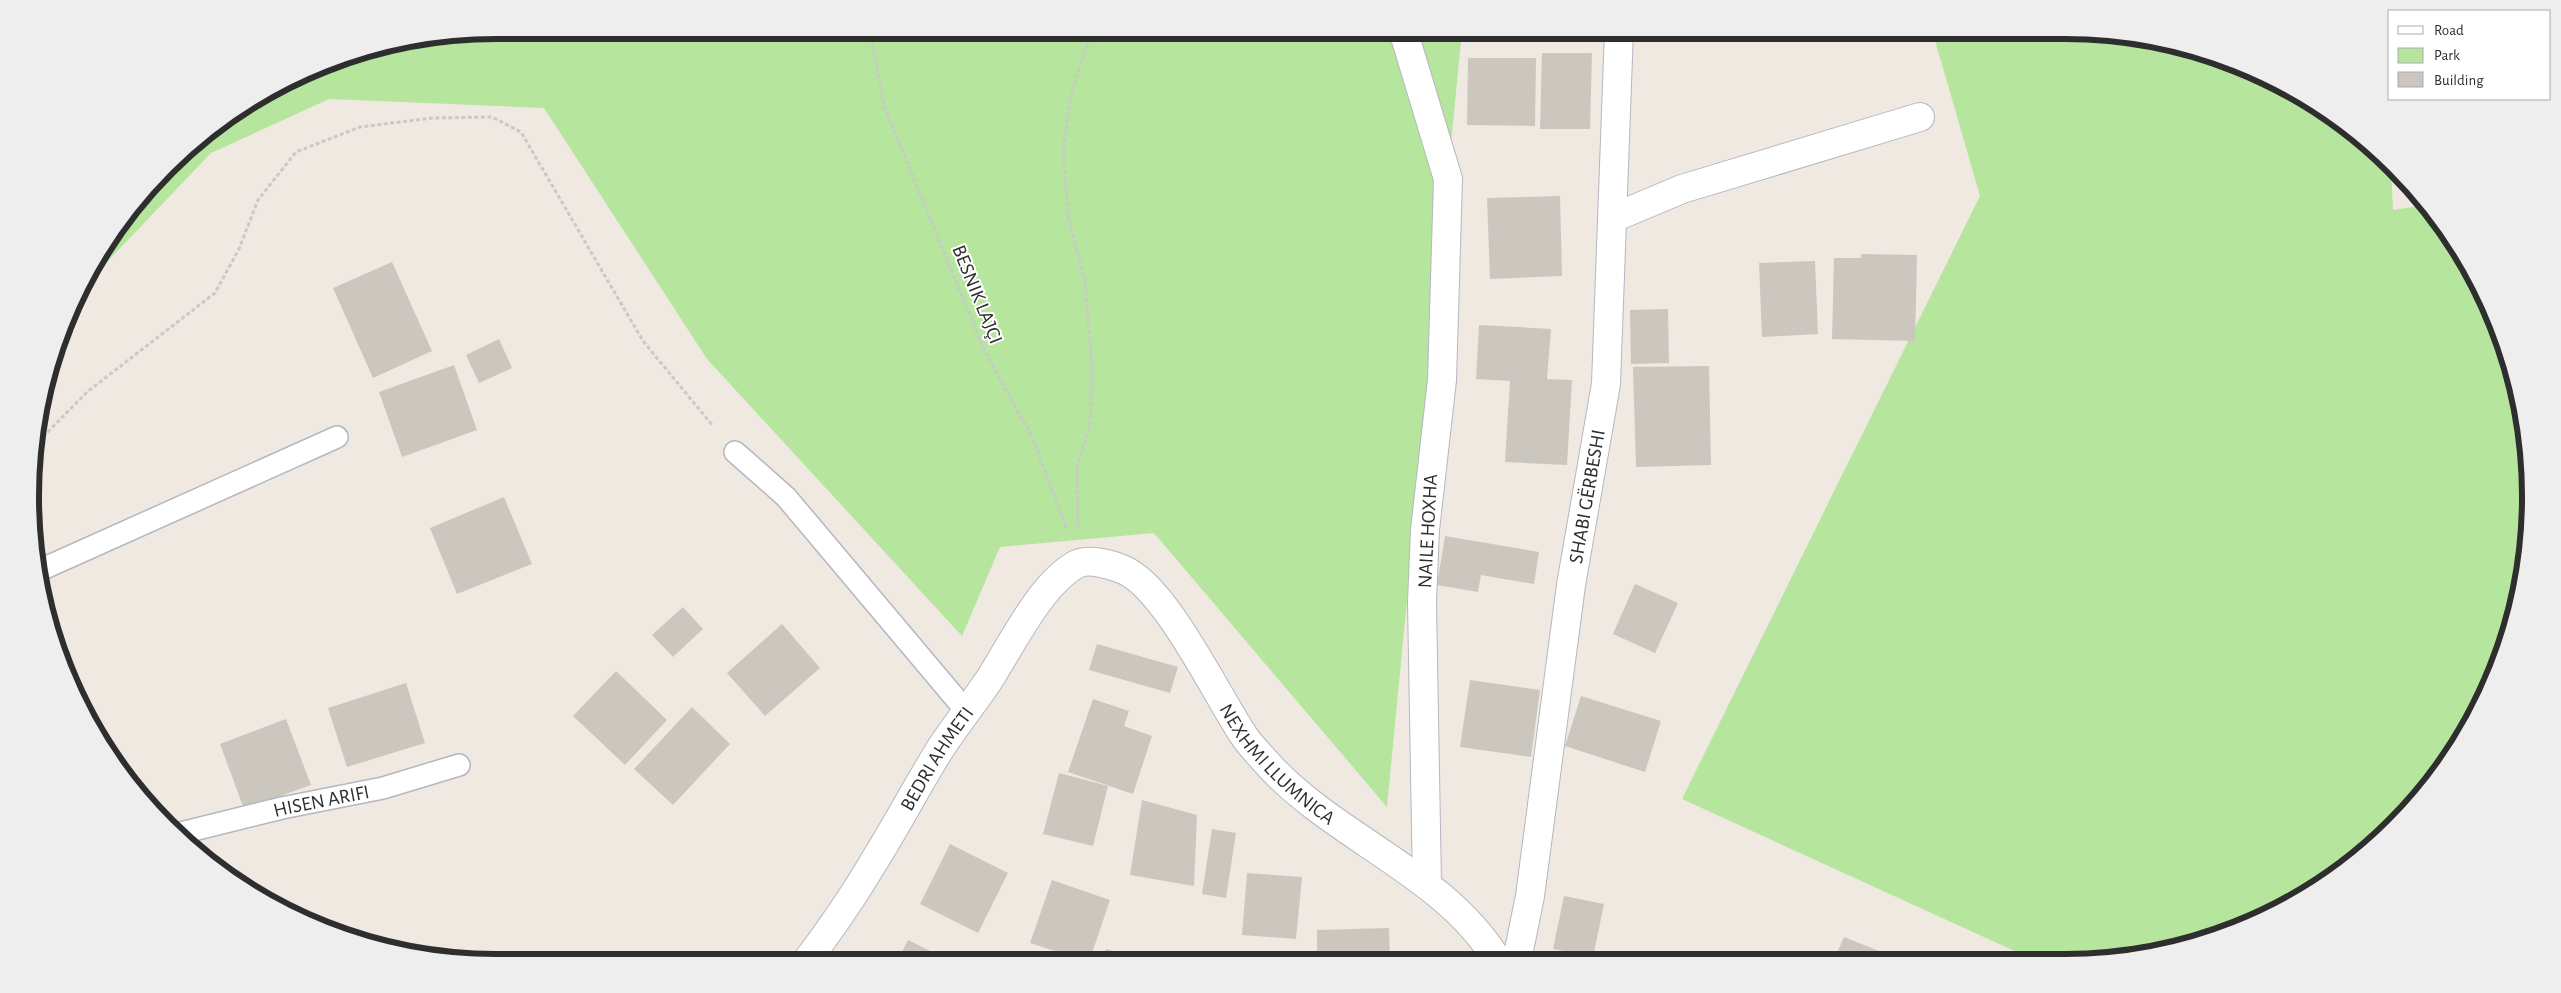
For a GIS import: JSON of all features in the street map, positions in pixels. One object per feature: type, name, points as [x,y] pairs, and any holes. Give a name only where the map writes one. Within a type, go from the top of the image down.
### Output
[{"type":"street","name":"NAILE HOXHA","points":[[1406,39],[1448,179],[1442,380],[1424,530],[1423,593],[1427,885]]},
{"type":"street","name":"SHABI GËRBESHI","points":[[1518,954],[1530,896],[1572,585],[1606,384],[1620,39]]},
{"type":"street","points":[[1613,218],[1682,189],[1920,117]]},
{"type":"street","name":"BEDRI AHMETI","points":[[812,954],[872,867],[942,746],[967,712],[1031,612],[1055,581],[1079,562]]},
{"type":"street","name":"NEXHMI LLUMNICA","points":[[1079,562],[1100,562],[1126,570],[1150,592],[1175,623],[1245,738],[1281,780],[1328,818],[1427,885],[1463,917],[1487,943],[1494,954]]},
{"type":"lane","points":[[45,568],[337,437]]},
{"type":"lane","points":[[735,452],[786,497],[967,712]]},
{"type":"lane","name":"HISEN ARIFI","points":[[185,832],[282,808],[383,788],[459,765]]},
{"type":"path","name":"BESNIK LAJÇI","points":[[872,39],[884,106],[984,350],[1032,436],[1079,562]]},
{"type":"path","points":[[1079,562],[1077,467],[1090,426],[1092,367],[1085,282],[1068,216],[1063,149],[1071,95],[1086,47],[1092,39]]},
{"type":"path","points":[[43,437],[87,392],[215,293],[239,249],[258,200],[296,152],[360,126],[432,118],[492,117],[520,132],[643,341],[735,452]]},
{"type":"green space","points":[[496,39],[1461,39],[1387,807],[1154,533],[1000,547],[962,636],[707,359],[544,108],[329,99],[211,153],[105,264],[77,314],[100,268],[133,218],[173,173],[218,133],[268,100],[321,74],[378,54],[437,43]]},
{"type":"green space","points":[[1935,39],[2094,40],[2154,48],[2212,63],[2267,86],[2319,116],[2366,152],[2391,177],[2393,210],[2418,206],[2445,242],[2475,294],[2498,349],[2507,378],[2518,437],[2521,467],[2521,526],[2518,556],[2507,615],[2498,644],[2475,699],[2461,725],[2428,775],[2409,798],[2366,841],[2343,860],[2319,877],[2267,907],[2212,930],[2183,939],[2124,950],[2094,953],[2021,954],[1682,799],[1980,196]]},
{"type":"building","points":[[1528,39],[1573,39],[1573,41],[1528,42]]},
{"type":"building","points":[[1542,53],[1592,53],[1590,129],[1540,129]]},
{"type":"building","points":[[1468,58],[1536,58],[1535,126],[1467,125]]},
{"type":"building","points":[[1560,196],[1562,276],[1490,279],[1487,198]]},
{"type":"building","points":[[1861,254],[1917,255],[1915,341],[1832,339],[1834,258],[1861,258]]},
{"type":"building","points":[[1815,261],[1818,334],[1762,337],[1759,263]]},
{"type":"building","points":[[392,262],[432,351],[373,378],[333,288]]},
{"type":"building","points":[[1668,309],[1669,363],[1631,364],[1630,310]]},
{"type":"building","points":[[1479,325],[1551,329],[1547,379],[1572,380],[1567,465],[1505,462],[1510,381],[1476,379]]},
{"type":"building","points":[[499,339],[512,368],[479,383],[466,355]]},
{"type":"building","points":[[454,365],[477,430],[402,457],[379,392]]},
{"type":"building","points":[[1709,366],[1711,465],[1636,467],[1633,367]]},
{"type":"building","points":[[504,497],[532,564],[457,594],[430,528]]},
{"type":"building","points":[[1445,536],[1539,552],[1534,584],[1481,575],[1478,592],[1437,585]]},
{"type":"building","points":[[1635,584],[1678,603],[1655,653],[1613,634]]},
{"type":"building","points":[[683,607],[703,629],[673,657],[652,635]]},
{"type":"building","points":[[782,624],[820,668],[765,716],[727,673]]},
{"type":"building","points":[[1097,644],[1178,667],[1170,693],[1089,670]]},
{"type":"building","points":[[616,671],[667,720],[625,765],[573,716]]},
{"type":"building","points":[[1470,680],[1540,690],[1531,757],[1460,747]]},
{"type":"building","points":[[406,683],[425,743],[347,767],[328,708]]},
{"type":"building","points":[[1581,696],[1661,721],[1645,772],[1565,746]]},
{"type":"building","points":[[1093,699],[1129,711],[1124,726],[1152,736],[1133,794],[1068,772]]},
{"type":"building","points":[[692,707],[730,744],[673,805],[634,769]]},
{"type":"building","points":[[286,719],[311,785],[244,809],[220,744]]},
{"type":"building","points":[[1059,773],[1108,786],[1093,846],[1043,834]]},
{"type":"building","points":[[1142,800],[1197,815],[1194,886],[1130,875]]},
{"type":"building","points":[[1212,829],[1236,833],[1226,898],[1202,894]]},
{"type":"building","points":[[950,844],[1008,873],[978,933],[920,904]]},
{"type":"building","points":[[1247,873],[1302,877],[1296,939],[1242,935]]},
{"type":"building","points":[[1052,880],[1110,900],[1092,954],[1064,954],[1030,943]]},
{"type":"building","points":[[1564,896],[1604,904],[1594,954],[1578,954],[1553,949]]},
{"type":"building","points":[[1389,928],[1390,954],[1317,954],[1317,930]]},
{"type":"building","points":[[1844,937],[1886,954],[1837,954]]},
{"type":"building","points":[[908,940],[937,954],[901,954]]},
{"type":"building","points":[[1106,949],[1125,954],[1104,954]]}]
